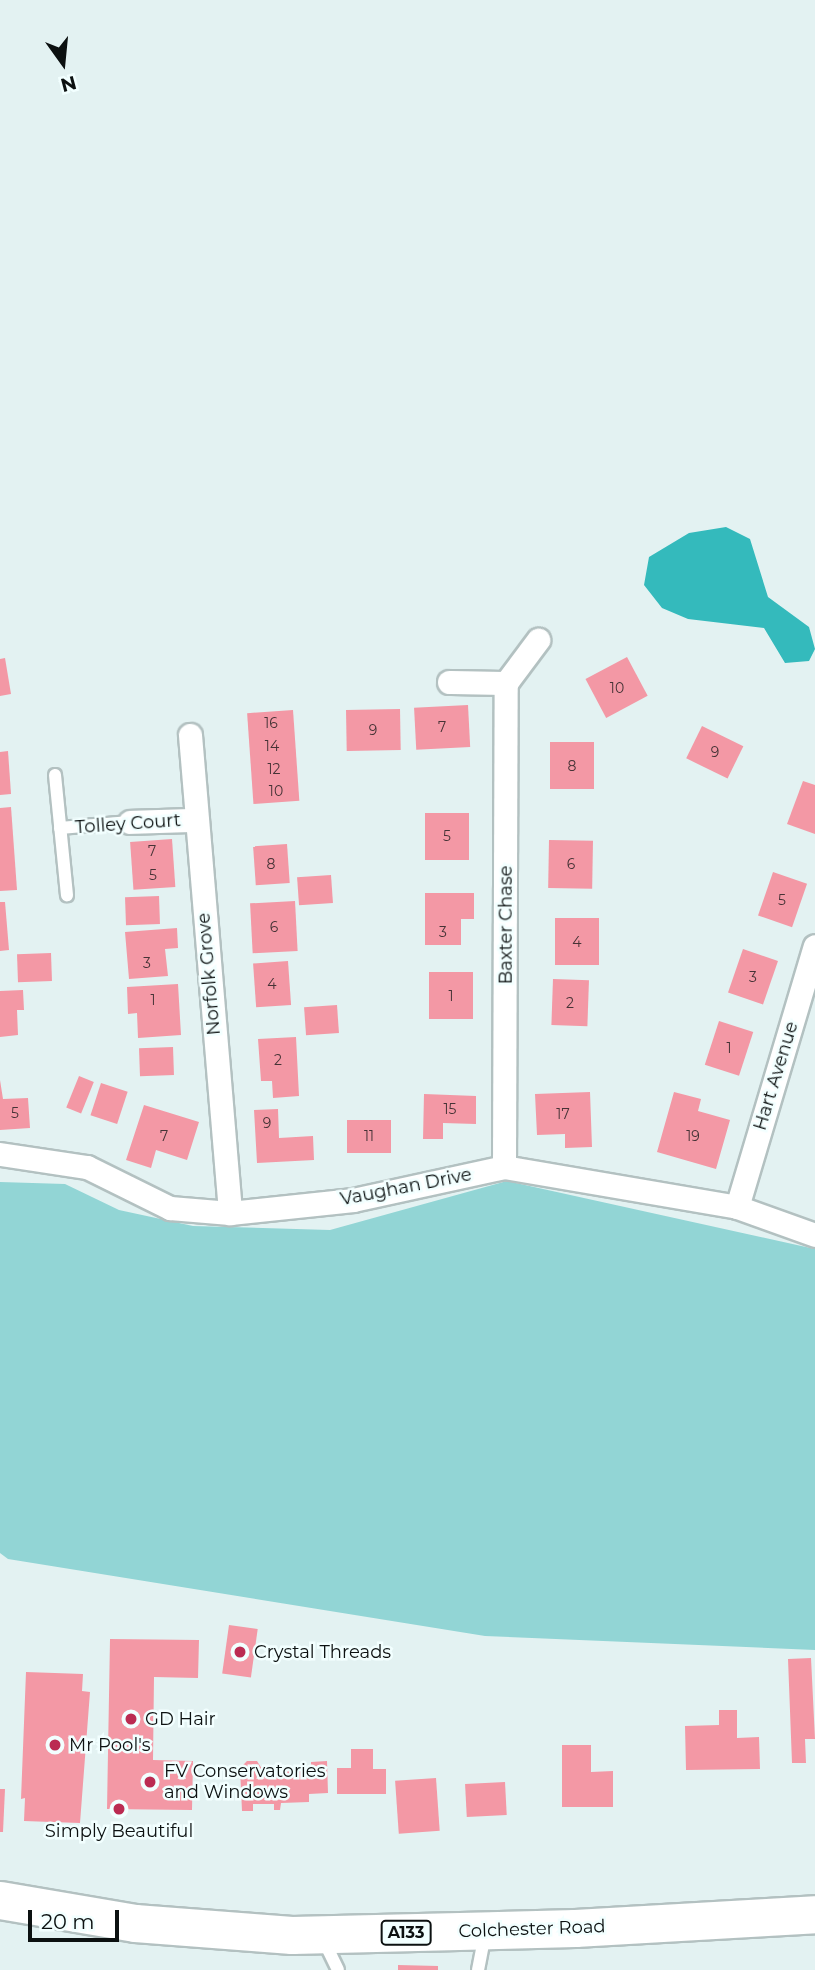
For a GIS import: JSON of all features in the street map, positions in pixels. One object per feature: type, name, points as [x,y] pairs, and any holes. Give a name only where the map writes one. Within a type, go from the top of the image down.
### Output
[{"type":"main road","name":"Colchester Road","points":[[0,1900],[135,1923],[321,1935],[485,1931],[815,1914]]},
{"type":"street","points":[[449,682],[506,683],[538,640]]},
{"type":"street","name":"Baxter Chase","points":[[504,1167],[506,683]]},
{"type":"street","name":"Norfolk Grove","points":[[190,735],[195,820],[230,1213]]},
{"type":"street","name":"Tolley Court","points":[[130,822],[195,820]]},
{"type":"street","name":"Hart Avenue","points":[[737,1207],[815,946]]},
{"type":"street","name":"Vaughan Drive","points":[[0,1154],[87,1167],[170,1208],[230,1213],[353,1200],[504,1167],[737,1207],[815,1235]]},
{"type":"lane","name":"Tolley Court","points":[[55,775],[67,895]]},
{"type":"lane","name":"Tolley Court","points":[[61,828],[130,822]]},
{"type":"lane","points":[[478,1970],[485,1931]]},
{"type":"lane","points":[[321,1935],[338,1970]]},
{"type":"shaded area","points":[[726,527],[750,539],[768,597],[809,627],[815,649],[809,661],[785,663],[764,628],[688,619],[662,608],[644,585],[649,557],[689,533]]},
{"type":"shaded area","points":[[507,1181],[815,1249],[815,1650],[485,1636],[8,1559],[0,1553],[0,1182],[65,1184],[119,1210],[193,1226],[330,1230]]},
{"type":"building","points":[[627,657],[648,696],[606,718],[586,679]]},
{"type":"building","points":[[5,658],[11,694],[0,696],[0,659]]},
{"type":"building","points":[[468,705],[470,747],[416,750],[414,708]]},
{"type":"building","points":[[400,709],[401,750],[347,751],[346,710]]},
{"type":"building","points":[[293,710],[299,801],[253,804],[247,713]]},
{"type":"building","points":[[702,726],[743,746],[728,779],[686,758]]},
{"type":"building","points":[[550,742],[594,742],[594,789],[550,789]]},
{"type":"building","points":[[8,751],[11,794],[0,795],[0,752]]},
{"type":"building","points":[[803,781],[815,785],[815,834],[787,824]]},
{"type":"building","points":[[11,807],[17,890],[0,891],[0,808]]},
{"type":"building","points":[[425,813],[469,813],[469,860],[425,860]]},
{"type":"building","points":[[172,839],[175,887],[133,890],[130,842]]},
{"type":"building","points":[[549,840],[593,841],[592,889],[548,888]]},
{"type":"building","points":[[287,844],[290,883],[256,885],[253,846]]},
{"type":"building","points":[[773,872],[807,884],[792,927],[758,915]]},
{"type":"building","points":[[331,875],[333,903],[299,905],[297,877]]},
{"type":"building","points":[[425,893],[474,893],[474,919],[461,919],[461,945],[425,945]]},
{"type":"building","points":[[159,896],[160,924],[126,925],[125,897]]},
{"type":"building","points":[[295,901],[298,951],[253,953],[250,903]]},
{"type":"building","points":[[0,902],[5,902],[9,950],[0,951]]},
{"type":"building","points":[[555,918],[599,918],[599,965],[555,965]]},
{"type":"building","points":[[177,928],[178,948],[165,949],[168,976],[129,979],[125,932]]},
{"type":"building","points":[[743,949],[778,961],[763,1005],[728,992]]},
{"type":"building","points":[[51,953],[52,981],[18,982],[17,954]]},
{"type":"building","points":[[288,961],[291,1005],[256,1007],[253,963]]},
{"type":"building","points":[[429,972],[473,972],[473,1019],[429,1019]]},
{"type":"building","points":[[553,979],[589,980],[587,1026],[551,1025]]},
{"type":"building","points":[[178,984],[181,1035],[138,1038],[137,1013],[128,1014],[127,987]]},
{"type":"building","points":[[23,990],[24,1010],[17,1010],[18,1035],[0,1037],[0,991]]},
{"type":"building","points":[[337,1005],[339,1033],[306,1035],[304,1007]]},
{"type":"building","points":[[719,1021],[753,1032],[739,1076],[705,1065]]},
{"type":"building","points":[[296,1037],[299,1096],[273,1098],[272,1081],[261,1081],[258,1039]]},
{"type":"building","points":[[173,1047],[174,1075],[140,1076],[139,1048]]},
{"type":"building","points":[[79,1076],[94,1082],[81,1114],[66,1108]]},
{"type":"building","points":[[0,1080],[3,1099],[28,1098],[30,1128],[0,1130]]},
{"type":"building","points":[[101,1083],[128,1092],[117,1124],[90,1115]]},
{"type":"building","points":[[590,1092],[592,1147],[565,1148],[565,1134],[537,1135],[535,1094]]},
{"type":"building","points":[[674,1092],[701,1099],[698,1111],[730,1120],[716,1169],[657,1152]]},
{"type":"building","points":[[424,1094],[476,1096],[476,1124],[443,1123],[443,1139],[423,1139]]},
{"type":"building","points":[[144,1105],[199,1122],[187,1160],[156,1150],[151,1168],[126,1160]]},
{"type":"building","points":[[278,1109],[279,1138],[313,1136],[314,1160],[257,1163],[254,1110]]},
{"type":"building","points":[[347,1120],[391,1120],[391,1153],[347,1153]]},
{"type":"building","name":"Crystal Threads","points":[[229,1625],[258,1629],[251,1678],[222,1674]]},
{"type":"building","points":[[110,1639],[199,1640],[198,1678],[154,1677],[153,1760],[193,1761],[192,1810],[107,1809]]},
{"type":"building","points":[[811,1658],[815,1739],[805,1739],[806,1763],[792,1763],[788,1659]]},
{"type":"building","name":"Mr Pool's","points":[[26,1672],[83,1674],[82,1691],[90,1692],[80,1823],[24,1821],[25,1798],[21,1799]]},
{"type":"building","points":[[719,1710],[737,1710],[737,1738],[759,1737],[760,1769],[686,1770],[685,1726],[719,1725]]},
{"type":"building","points":[[562,1745],[591,1745],[591,1772],[613,1771],[613,1807],[562,1807]]},
{"type":"building","points":[[351,1749],[373,1749],[373,1769],[386,1769],[386,1794],[337,1794],[337,1768],[351,1768]]},
{"type":"building","points":[[247,1761],[257,1761],[264,1772],[311,1771],[311,1762],[327,1761],[328,1793],[309,1794],[309,1802],[281,1803],[280,1810],[274,1810],[274,1804],[253,1804],[253,1811],[242,1811],[240,1768]]},
{"type":"building","points":[[436,1778],[440,1831],[399,1834],[395,1781]]},
{"type":"building","points":[[505,1782],[507,1815],[467,1817],[465,1784]]},
{"type":"building","points":[[0,1789],[5,1789],[3,1832],[0,1832]]},
{"type":"building","points":[[398,1965],[438,1966],[438,1970],[398,1970]]},
{"type":"place","name":"Crystal Threads","points":[[240,1652]]},
{"type":"place","name":"GD Hair","points":[[131,1719]]},
{"type":"place","name":"Mr Pool's","points":[[55,1745]]},
{"type":"place","name":"FV Conservatories and Windows","points":[[150,1782]]},
{"type":"place","name":"Simply Beautiful","points":[[119,1809]]}]
